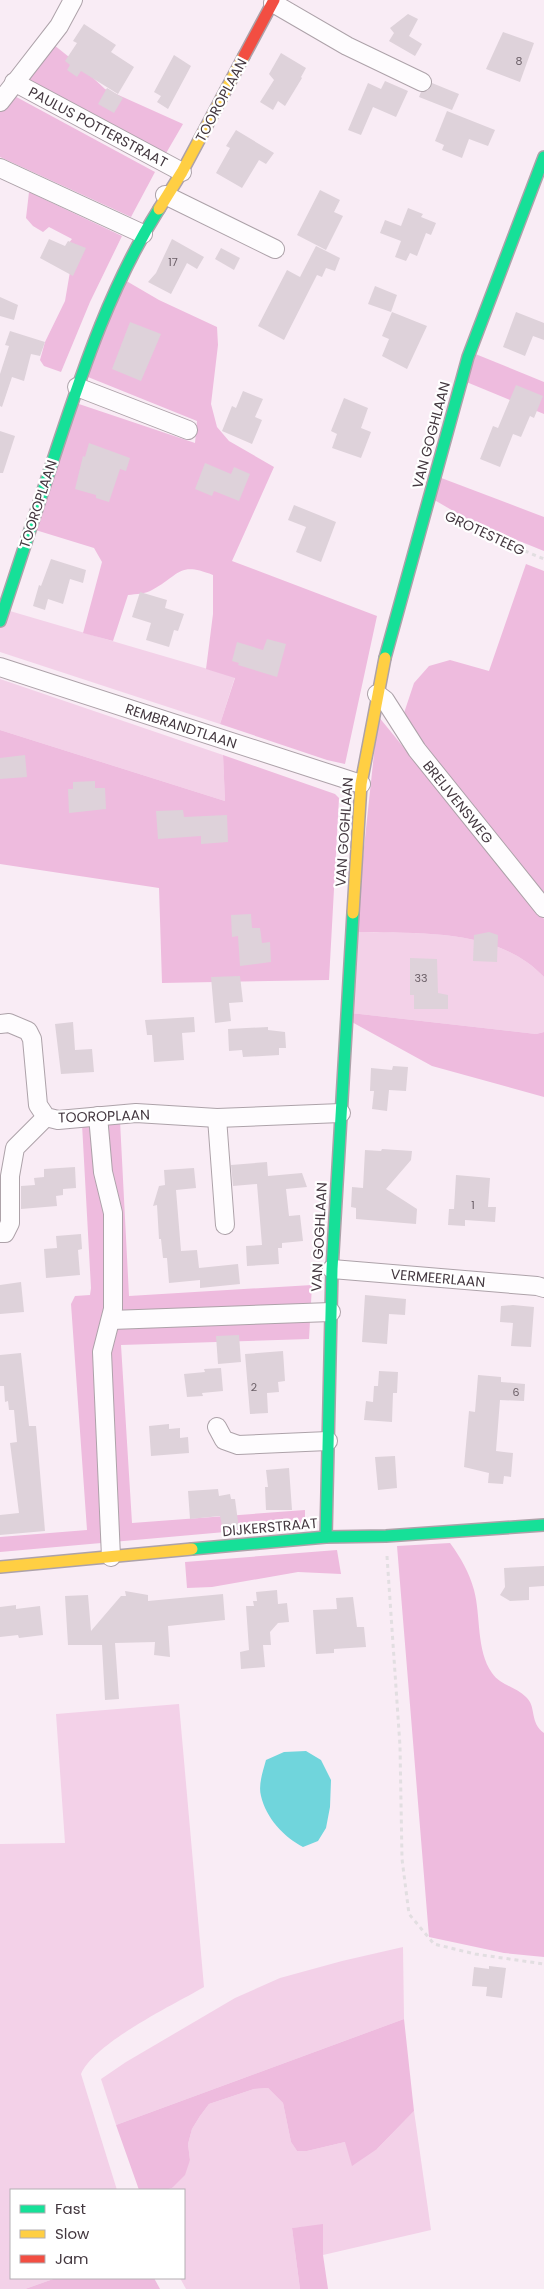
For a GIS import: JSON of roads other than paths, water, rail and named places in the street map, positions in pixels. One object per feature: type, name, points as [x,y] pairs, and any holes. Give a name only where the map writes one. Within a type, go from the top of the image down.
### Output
[{"type":"street","points":[[0,102],[59,26],[73,0]]},
{"type":"street","name":"TOOROPLAAN","points":[[0,622],[77,387],[99,327],[143,234],[165,195],[182,172],[274,2],[347,46],[422,82]]},
{"type":"street","name":"PAULUS POTTERSTRAAT","points":[[14,82],[182,172]]},
{"type":"street","name":"VAN GOGHLAAN","points":[[326,1537],[332,1269],[361,784],[380,672],[468,358],[544,157]]},
{"type":"street","points":[[0,168],[143,234]]},
{"type":"street","points":[[165,195],[275,249]]},
{"type":"street","points":[[77,387],[188,430]]},
{"type":"street","name":"REMBRANDTLAAN","points":[[0,667],[361,784]]},
{"type":"street","name":"BREIJVENSWEG","points":[[377,694],[385,700],[417,750],[544,908]]},
{"type":"street","name":"TOOROPLAAN","points":[[0,1024],[8,1023],[28,1031],[32,1039],[38,1105],[46,1117],[58,1120],[136,1113],[217,1118],[341,1113]]},
{"type":"street","points":[[98,1116],[103,1172],[113,1213],[114,1309],[102,1352],[111,1557]]},
{"type":"street","points":[[0,1233],[5,1233],[10,1223],[10,1176],[15,1148],[46,1117]]},
{"type":"street","points":[[217,1118],[225,1225]]},
{"type":"street","name":"VERMEERLAAN","points":[[332,1269],[544,1288]]},
{"type":"street","points":[[110,1320],[331,1312]]},
{"type":"street","points":[[217,1427],[224,1440],[238,1445],[328,1441]]},
{"type":"street","name":"DIJKERSTRAAT","points":[[0,1567],[326,1537],[386,1536],[544,1525]]},
{"type":"water","points":[[306,1751],[321,1760],[331,1780],[330,1807],[326,1828],[318,1841],[303,1847],[289,1838],[271,1819],[263,1804],[260,1787],[266,1760],[284,1752]]}]
